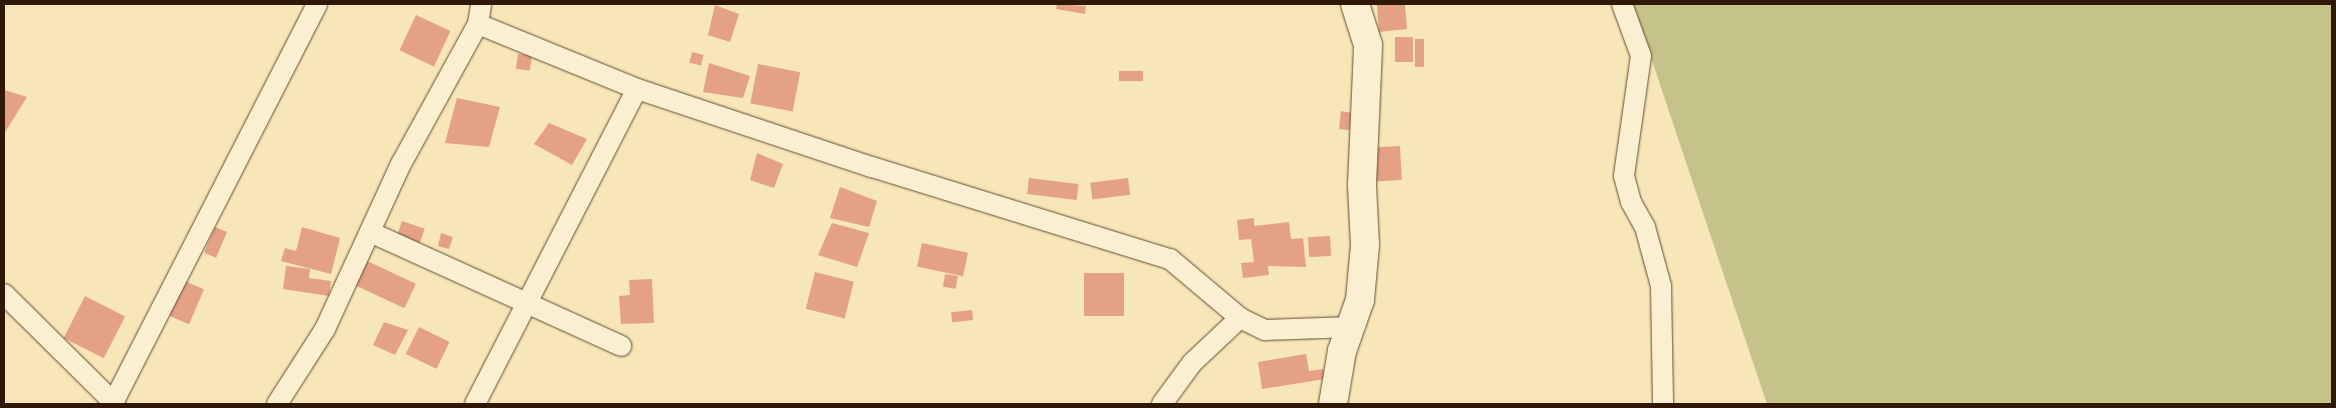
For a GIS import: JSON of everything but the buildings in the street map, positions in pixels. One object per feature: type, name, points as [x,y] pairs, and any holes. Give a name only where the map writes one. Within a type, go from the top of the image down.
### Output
[{"type":"street","points":[[4,294],[114,404],[317,4]]},
{"type":"street","points":[[277,404],[325,329],[401,164],[478,24],[481,4]]},
{"type":"street","points":[[1333,404],[1342,351],[1360,300],[1364,254],[1362,185],[1368,45],[1355,4]]},
{"type":"street","points":[[1622,4],[1641,56],[1624,176],[1631,202],[1645,227],[1661,286],[1663,404]]},
{"type":"street","points":[[478,24],[637,89],[881,170],[1170,259],[1240,318],[1265,330],[1352,327]]},
{"type":"street","points":[[475,404],[637,89]]},
{"type":"street","points":[[370,232],[527,305],[621,346]]},
{"type":"street","points":[[1162,404],[1192,363],[1240,318]]},
{"type":"shaded area","points":[[1633,4],[2332,4],[2332,404],[1767,404]]}]
